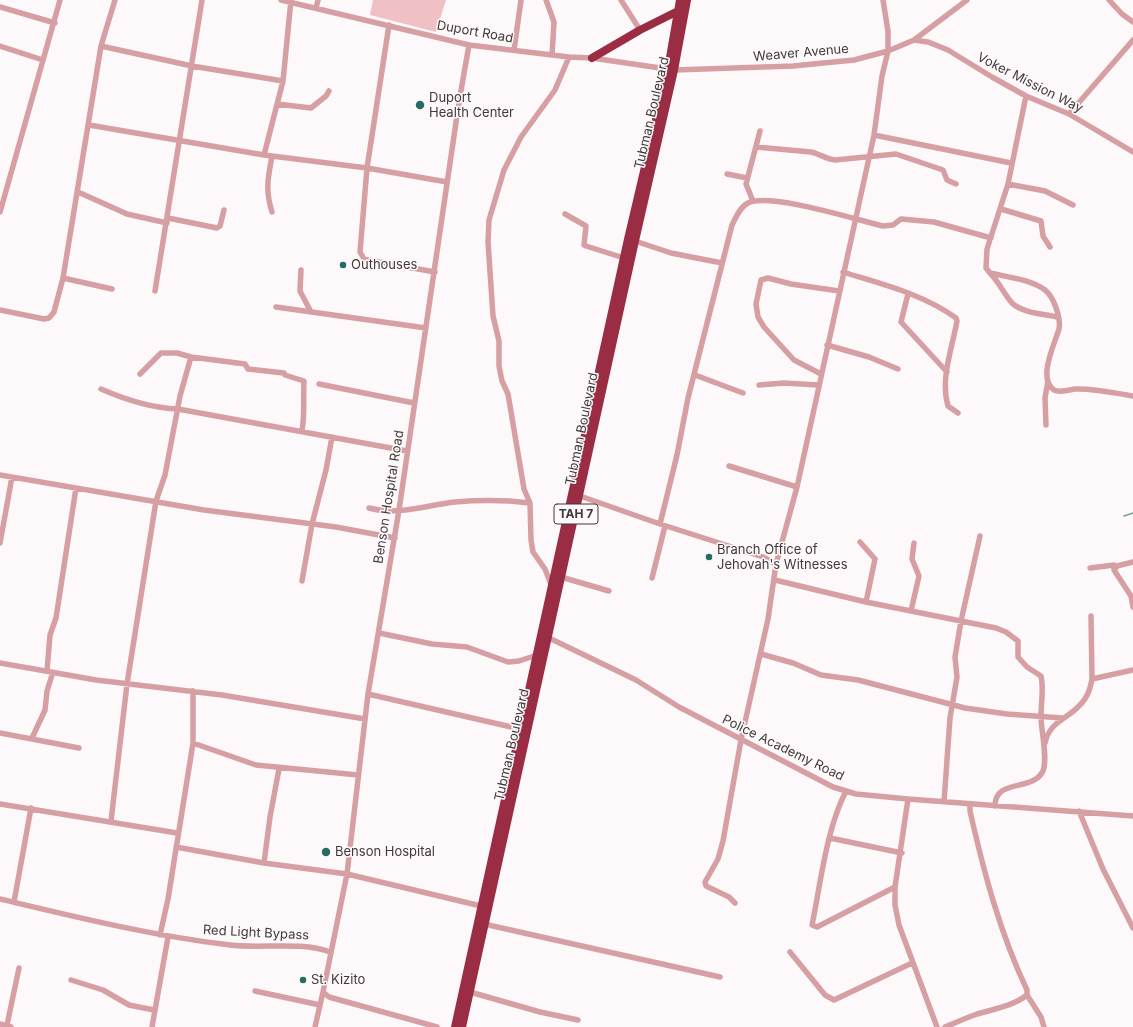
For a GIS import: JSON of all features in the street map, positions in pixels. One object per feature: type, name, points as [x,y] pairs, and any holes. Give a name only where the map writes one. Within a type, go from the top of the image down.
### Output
[{"type":"highway","name":"Tubman Boulevard","points":[[462,1027],[544,635],[552,587],[624,258],[671,70],[680,0]]},
{"type":"highway","name":"Tubman Boulevard","points":[[455,1027],[537,655],[561,577],[580,496],[687,0]]},
{"type":"highway","points":[[592,58],[640,30],[678,11]]},
{"type":"street","points":[[0,212],[60,0]]},
{"type":"street","points":[[0,310],[44,319],[49,318],[54,312],[63,278],[101,46],[115,0]]},
{"type":"street","points":[[155,290],[168,220],[202,0]]},
{"type":"street","name":"Duport Road","points":[[281,0],[469,45],[569,57],[592,58],[671,70]]},
{"type":"street","points":[[316,8],[318,0]]},
{"type":"street","points":[[514,50],[521,0]]},
{"type":"street","points":[[546,0],[554,22],[552,55]]},
{"type":"street","points":[[621,0],[640,30]]},
{"type":"street","points":[[735,903],[729,897],[706,886],[705,882],[718,858],[724,841],[741,740],[761,654],[776,564],[797,487],[854,220],[874,135],[882,76],[888,51],[888,30],[883,0]]},
{"type":"street","name":"Weaver Avenue","points":[[671,70],[748,69],[824,64],[854,60],[888,51],[914,40],[967,0]]},
{"type":"street","points":[[1109,0],[1122,14],[1133,22]]},
{"type":"street","points":[[264,155],[283,81],[291,2]]},
{"type":"street","points":[[0,8],[54,23]]},
{"type":"street","points":[[388,25],[367,168],[360,245],[361,256],[368,260],[435,272]]},
{"type":"street","name":"Voker Mission Way","points":[[914,40],[928,42],[948,50],[976,69],[1026,96],[1069,114],[1133,152]]},
{"type":"street","points":[[1069,114],[1133,40]]},
{"type":"street","name":"Benson Hospital Road","points":[[330,952],[347,874],[368,694],[399,510],[447,182],[469,45]]},
{"type":"street","points":[[0,46],[43,60]]},
{"type":"street","points":[[101,46],[192,66],[283,81]]},
{"type":"street","points":[[552,587],[545,569],[534,552],[531,540],[530,502],[524,490],[508,394],[502,381],[499,366],[499,341],[493,316],[488,242],[490,220],[504,170],[521,137],[555,90],[569,57]]},
{"type":"street","points":[[277,104],[311,108],[326,96],[329,91]]},
{"type":"street","points":[[1026,96],[1011,163],[1008,184],[985,260],[986,268],[998,281],[1011,302],[1017,306],[1057,317]]},
{"type":"street","points":[[89,125],[264,155],[367,168],[447,182]]},
{"type":"street","points":[[753,201],[746,187],[747,178],[760,132]]},
{"type":"street","points":[[874,135],[1011,163]]},
{"type":"street","points":[[756,147],[811,152],[828,159],[896,154],[907,156],[943,170],[947,180],[956,184]]},
{"type":"street","points":[[272,156],[267,189],[267,197],[272,212]]},
{"type":"street","points":[[727,174],[747,178]]},
{"type":"street","points":[[1008,184],[1045,191],[1073,205]]},
{"type":"street","points":[[78,192],[127,214],[219,228],[224,210]]},
{"type":"street","points":[[652,578],[688,398],[722,263],[732,225],[737,215],[747,204],[753,201],[766,199],[812,208],[854,220],[883,226],[893,225],[901,219],[917,219],[991,238]]},
{"type":"street","points":[[1001,209],[1041,220],[1043,236],[1050,247]]},
{"type":"street","points":[[565,214],[586,226],[584,245],[624,258]]},
{"type":"street","points":[[635,241],[671,253],[722,263]]},
{"type":"street","points":[[301,270],[300,291],[311,312]]},
{"type":"street","points":[[843,272],[908,294],[935,305],[956,318],[956,328],[945,389],[948,406],[958,414]]},
{"type":"street","points":[[990,272],[1035,285],[1046,290],[1053,298],[1059,327],[1049,359],[1048,381],[1045,398],[1046,426]]},
{"type":"street","points":[[63,278],[112,289]]},
{"type":"street","points":[[821,374],[794,360],[764,328],[757,311],[758,291],[762,280],[768,278],[791,284],[839,291]]},
{"type":"street","points":[[908,294],[901,322],[947,372]]},
{"type":"street","points":[[276,307],[426,328]]},
{"type":"street","points":[[827,345],[869,357],[898,369]]},
{"type":"street","points":[[140,374],[161,353],[177,353],[191,357],[245,364],[248,369],[284,373],[285,376],[304,381],[304,418],[302,431]]},
{"type":"street","points":[[111,821],[127,684],[156,501],[165,475],[178,409],[191,357]]},
{"type":"street","points":[[695,375],[743,393]]},
{"type":"street","points":[[1048,381],[1052,388],[1058,391],[1082,389],[1133,396]]},
{"type":"street","points":[[759,385],[784,383],[818,385]]},
{"type":"street","points":[[319,384],[414,403]]},
{"type":"street","points":[[101,389],[124,399],[141,404],[178,409],[407,451]]},
{"type":"street","points":[[302,581],[312,524],[326,470],[332,437]]},
{"type":"street","points":[[729,466],[797,487]]},
{"type":"street","points":[[0,475],[204,510],[312,524],[394,538]]},
{"type":"street","points":[[0,543],[12,477]]},
{"type":"street","points":[[32,738],[45,710],[50,671],[50,635],[56,618],[76,488]]},
{"type":"street","points":[[580,496],[663,525],[763,557],[776,564]]},
{"type":"street","points":[[369,508],[385,512],[496,500],[530,502]]},
{"type":"street","points":[[944,802],[957,677],[955,657],[961,621],[980,536]]},
{"type":"street","points":[[860,542],[875,559],[866,602]]},
{"type":"street","points":[[911,611],[919,576],[912,559],[914,543]]},
{"type":"street","points":[[1114,570],[1117,566],[1133,562]]},
{"type":"street","points":[[1090,568],[1114,565],[1114,570],[1131,596],[1133,607]]},
{"type":"street","points":[[561,577],[609,591]]},
{"type":"street","points":[[774,580],[866,602],[996,628],[1006,632],[1018,640],[1018,657],[1027,667],[1041,676],[1043,684],[1041,716],[1044,751],[1043,771],[1039,776],[1030,782],[1002,790],[997,794],[995,806]]},
{"type":"street","points":[[1044,751],[1048,732],[1062,718],[1082,703],[1089,693],[1092,679],[1091,616]]},
{"type":"street","points":[[379,633],[432,644],[467,647],[495,659],[508,662],[520,662],[537,655]]},
{"type":"street","name":"Police Academy Road","points":[[544,635],[636,680],[679,707],[741,740],[833,787],[846,791],[908,799],[1133,816]]},
{"type":"street","points":[[761,654],[793,663],[814,673],[858,680],[953,704],[993,712],[1062,718]]},
{"type":"street","points":[[0,663],[127,684],[193,691],[365,718]]},
{"type":"street","points":[[1092,679],[1133,670]]},
{"type":"street","points":[[160,935],[193,743],[193,691]]},
{"type":"street","points":[[368,694],[520,729]]},
{"type":"street","points":[[0,733],[79,748]]},
{"type":"street","points":[[193,743],[239,760],[279,768],[358,775]]},
{"type":"street","points":[[264,863],[270,817],[279,768]]},
{"type":"street","points":[[846,791],[840,802],[830,838],[812,925],[814,927],[834,919],[895,887]]},
{"type":"street","points":[[908,799],[902,853],[895,887],[895,905],[899,925],[937,1027]]},
{"type":"street","points":[[0,804],[178,833]]},
{"type":"street","points":[[970,804],[970,812],[983,868],[1012,957],[1027,990],[1027,995],[1041,1017],[1044,1027]]},
{"type":"street","points":[[14,902],[31,808]]},
{"type":"street","points":[[1079,811],[1103,869],[1133,928]]},
{"type":"street","points":[[830,838],[902,853]]},
{"type":"street","points":[[176,847],[264,863],[347,874],[481,906]]},
{"type":"street","name":"Red Light Bypass","points":[[0,899],[168,937],[232,946],[317,948],[330,952]]},
{"type":"street","points":[[484,924],[720,977]]},
{"type":"street","points":[[152,1027],[168,937]]},
{"type":"street","points":[[315,1027],[330,952]]},
{"type":"street","points":[[790,952],[825,995],[834,1000],[912,962]]},
{"type":"street","points":[[0,1024],[9,1026],[19,968]]},
{"type":"street","points":[[71,980],[103,990],[129,1005],[154,1010]]},
{"type":"street","points":[[255,991],[320,1005]]},
{"type":"street","points":[[323,992],[329,996],[437,1027]]},
{"type":"street","points":[[470,992],[540,1012],[578,1020]]},
{"type":"street","points":[[945,1027],[975,1015],[1009,1005],[1027,995]]},
{"type":"shaded area","points":[[373,0],[446,0],[436,32],[370,15]]},
{"type":"waterway","points":[[1124,516],[1133,513]]},
{"type":"place","name":"Duport Health Center","points":[[420,105]]},
{"type":"place","name":"Outhouses","points":[[343,265]]},
{"type":"place","name":"Branch Office of Jehovah's Witnesses","points":[[709,557]]},
{"type":"place","name":"Benson Hospital","points":[[326,852]]},
{"type":"place","name":"St. Kizito","points":[[303,980]]}]
